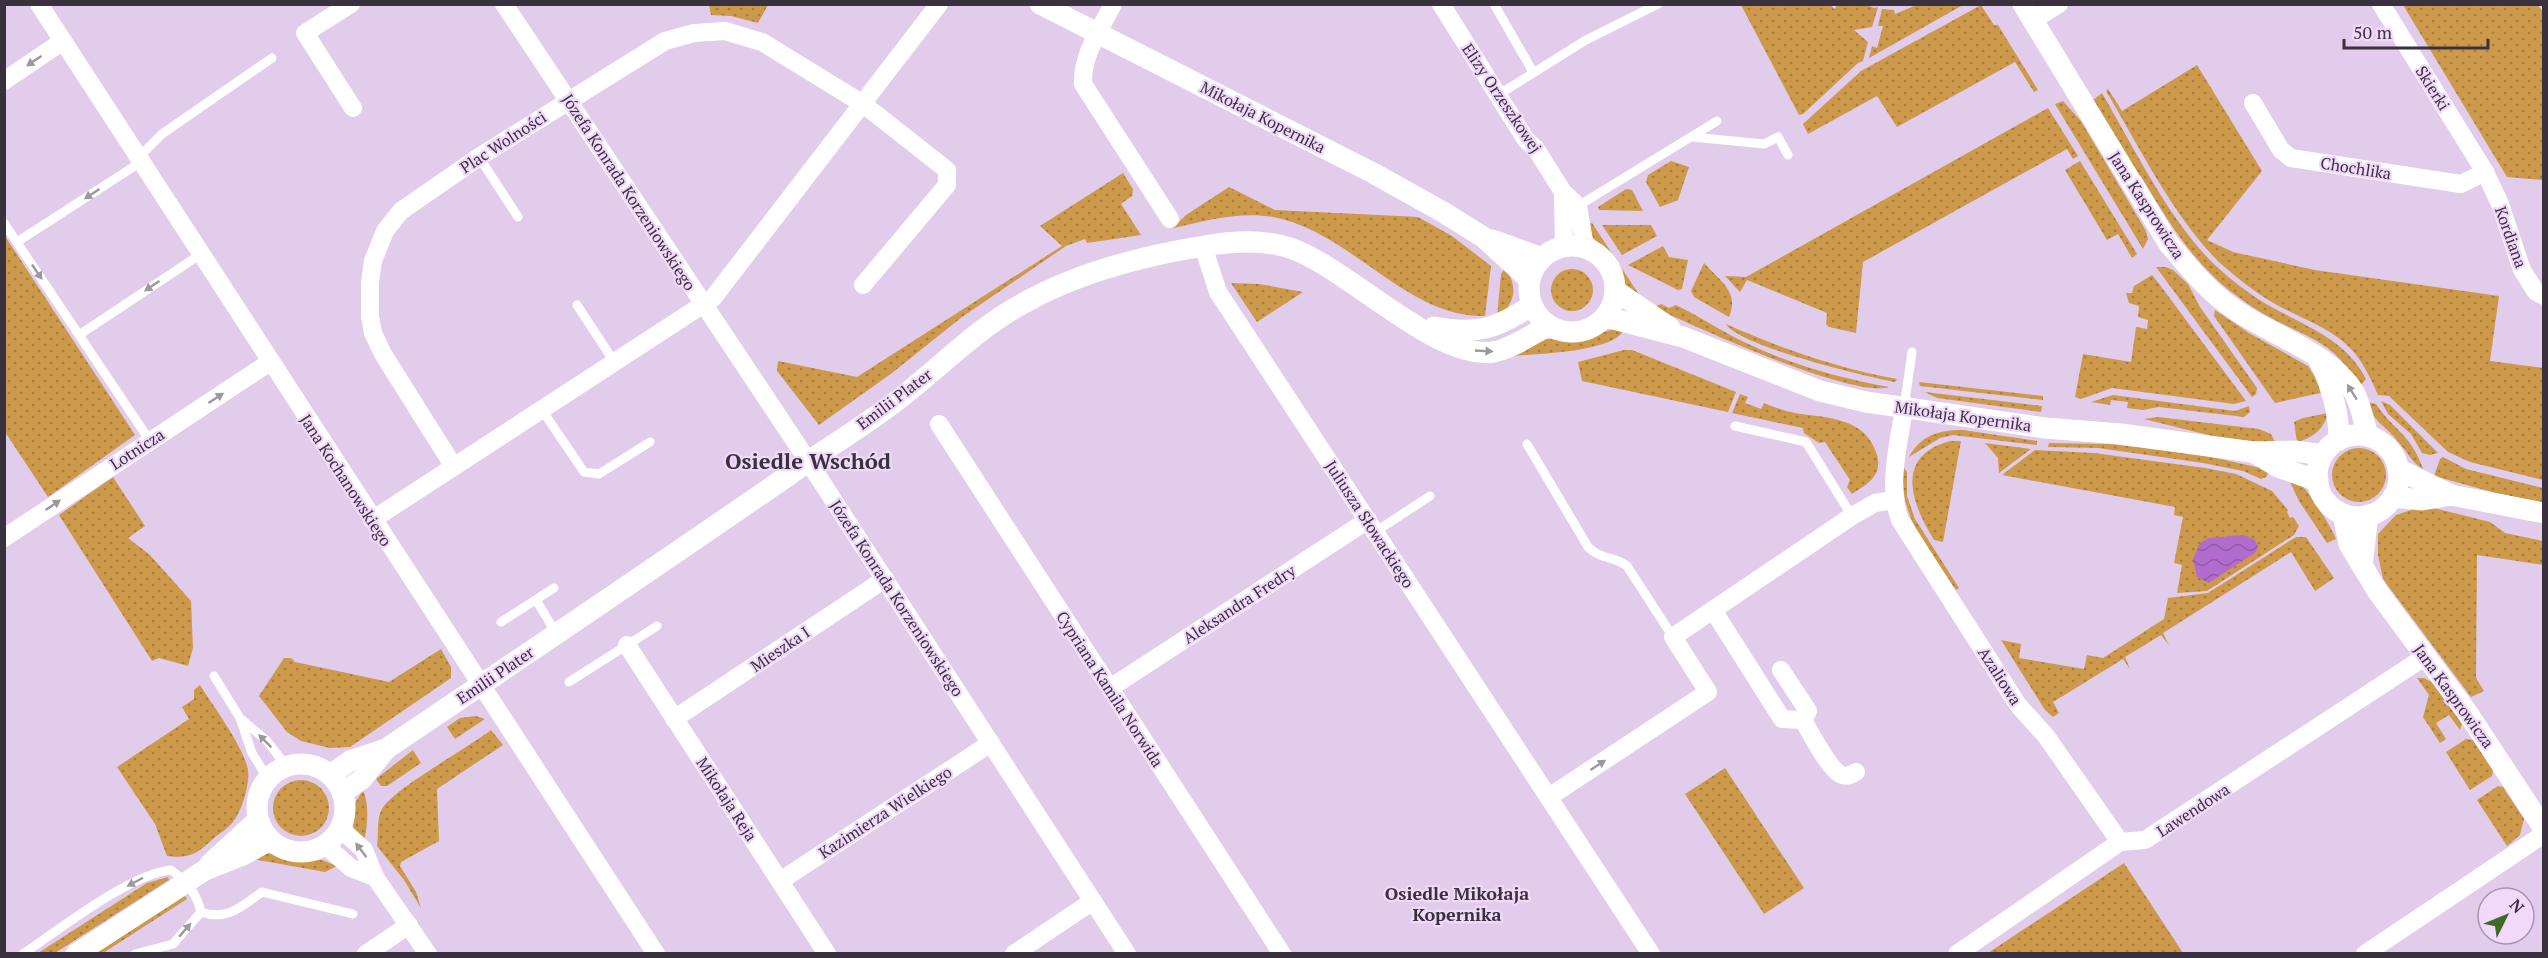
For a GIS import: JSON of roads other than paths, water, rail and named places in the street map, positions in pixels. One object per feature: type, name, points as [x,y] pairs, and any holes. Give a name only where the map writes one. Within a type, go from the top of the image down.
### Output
[{"type":"street","name":"Jana Kochanowskiego","points":[[39,4],[656,954]]},
{"type":"street","points":[[351,4],[305,33],[353,108]]},
{"type":"street","name":"Józefa Konrada Korzeniowskiego","points":[[504,4],[808,461],[1127,954]]},
{"type":"street","points":[[372,519],[704,306],[726,282],[939,4]]},
{"type":"street","name":"Mikołaja Kopernika","points":[[1040,4],[1373,173],[1483,237],[1542,258]]},
{"type":"street","points":[[1113,4],[1083,65],[1083,84],[1170,219]]},
{"type":"street","name":"Elizy Orzeszkowej","points":[[1441,4],[1526,140],[1536,149],[1563,192],[1578,206]]},
{"type":"street","points":[[2028,12],[2059,4]]},
{"type":"street","name":"Skierki","points":[[2381,4],[2485,172]]},
{"type":"street","name":"Jana Kasprowicza","points":[[2028,12],[2158,228],[2196,276],[2233,309],[2304,348],[2339,373],[2354,393],[2368,436]]},
{"type":"street","name":"Plac Wolności","points":[[454,466],[378,344],[370,316],[370,282],[378,247],[401,211],[479,157],[665,41],[694,33],[724,31],[762,42],[863,104],[947,170],[947,185],[863,285]]},
{"type":"street","points":[[4,81],[63,41]]},
{"type":"street","name":"Chochlika","points":[[2253,103],[2281,150],[2291,158],[2460,184],[2485,172]]},
{"type":"street","name":"Kordiana","points":[[2485,172],[2500,204],[2522,270],[2536,291],[2544,296]]},
{"type":"street","points":[[1563,192],[1574,247]]},
{"type":"street","points":[[1574,247],[1578,206]]},
{"type":"street","name":"Mikołaja Kopernika","points":[[1483,237],[1530,280]]},
{"type":"street","name":"Emilii Plater","points":[[330,776],[350,761],[386,749],[897,401],[982,328],[1026,302],[1092,273],[1121,263],[1203,246],[1233,241],[1256,241],[1292,249],[1331,270],[1441,341],[1468,349],[1491,352],[1548,326]]},
{"type":"street","name":"Juliusza Słowackiego","points":[[1203,246],[1218,292],[1652,954]]},
{"type":"street","points":[[1574,247],[1598,254],[1608,264],[1614,277],[1616,291],[1613,305],[1597,326],[1573,333],[1560,332],[1548,326],[1538,317],[1529,293],[1530,280],[1534,268],[1542,258],[1552,251],[1574,247]]},
{"type":"street","name":"Mikołaja Kopernika","points":[[1616,291],[1683,337]]},
{"type":"street","name":"Emilii Plater","points":[[1411,322],[1460,332],[1494,327],[1532,306]]},
{"type":"street","name":"Mikołaja Kopernika","points":[[1606,317],[1683,337],[1820,391],[1866,402],[2045,428],[2121,434],[2252,452],[2295,451],[2323,455]]},
{"type":"street","points":[[2318,359],[2334,397],[2339,440]]},
{"type":"street","name":"Lotnicza","points":[[4,538],[270,362]]},
{"type":"street","name":"Azaliowa","points":[[1904,408],[1893,482],[1894,501],[1907,532],[2018,705],[2046,736],[2120,842]]},
{"type":"street","name":"Cypriana Kamila Norwida","points":[[939,424],[1282,954]]},
{"type":"street","points":[[2353,435],[2368,436],[2379,440],[2388,448],[2398,469],[2398,483],[2393,497],[2378,512],[2356,516],[2343,514],[2326,501],[2318,481],[2318,468],[2323,455],[2339,440],[2353,435]]},
{"type":"street","name":"Mikołaja Kopernika","points":[[2252,452],[2278,467],[2318,481]]},
{"type":"street","points":[[2398,469],[2451,495],[2544,513]]},
{"type":"street","points":[[2393,497],[2422,500],[2451,495]]},
{"type":"street","points":[[1549,797],[1708,692],[1673,637],[1852,516],[1875,503],[1894,501]]},
{"type":"street","name":"Jana Kasprowicza","points":[[2343,514],[2349,544],[2378,592],[2493,750],[2544,829]]},
{"type":"street","points":[[2362,566],[2368,515]]},
{"type":"street","name":"Aleksandra Fredry","points":[[1110,688],[1371,526]]},
{"type":"street","name":"Mieszka I","points":[[674,719],[885,579]]},
{"type":"street","points":[[1713,610],[1782,719],[1803,720]]},
{"type":"street","name":"Mikołaja Reja","points":[[627,645],[827,954]]},
{"type":"street","name":"Lawendowa","points":[[1957,954],[2120,842],[2145,840],[2426,656]]},
{"type":"street","points":[[1781,670],[1808,711],[1803,720]]},
{"type":"street","points":[[1803,720],[1838,774],[1848,776],[1856,772]]},
{"type":"street","name":"Kazimierza Wielkiego","points":[[780,881],[991,743]]},
{"type":"street","name":"Emilii Plater","points":[[342,793],[362,779],[386,749]]},
{"type":"street","points":[[309,765],[330,776],[342,793],[344,817],[340,828],[325,845],[312,851],[297,852],[283,848],[270,840],[258,820],[259,798],[268,779],[287,766],[309,765]]},
{"type":"street","points":[[76,954],[205,870],[258,820]]},
{"type":"street","points":[[340,828],[364,850],[375,877],[428,954]]},
{"type":"street","points":[[2365,954],[2544,834]]},
{"type":"street","points":[[205,870],[243,855],[270,840]]},
{"type":"street","points":[[325,845],[351,867],[375,877]]},
{"type":"street","points":[[1014,954],[1093,901]]},
{"type":"street","points":[[366,954],[409,925]]},
{"type":"lane","points":[[1494,4],[1533,72]]},
{"type":"lane","points":[[1498,95],[1586,40],[1658,4]]},
{"type":"lane","points":[[17,242],[140,160],[162,134],[272,58]]},
{"type":"lane","points":[[1578,206],[1717,121]]},
{"type":"lane","points":[[1692,137],[1764,144],[1778,137],[1788,155]]},
{"type":"lane","points":[[479,157],[518,217]]},
{"type":"lane","points":[[4,223],[150,441]]},
{"type":"lane","points":[[79,335],[201,254]]},
{"type":"lane","points":[[578,305],[615,363]]},
{"type":"lane","points":[[1904,408],[1912,352]]},
{"type":"lane","points":[[542,410],[584,472],[599,474],[650,442]]},
{"type":"lane","points":[[1735,426],[1806,442],[1852,516]]},
{"type":"lane","points":[[1527,444],[1588,548],[1597,556],[1620,561],[1627,566],[1673,637]]},
{"type":"lane","points":[[1371,526],[1430,496]]},
{"type":"lane","points":[[501,622],[554,588]]},
{"type":"lane","points":[[536,600],[556,633]]},
{"type":"lane","points":[[569,682],[657,626]]},
{"type":"lane","points":[[214,676],[240,718],[252,753],[268,779]]},
{"type":"lane","points":[[240,718],[267,741],[287,766]]},
{"type":"lane","points":[[23,954],[131,883],[155,872],[171,870],[187,882],[197,897],[201,912]]},
{"type":"lane","points":[[201,912],[212,915],[232,914],[262,892],[353,914]]},
{"type":"lane","points":[[135,954],[173,944],[201,912]]},
{"type":"water","points":[[2244,535],[2255,540],[2258,546],[2256,552],[2209,583],[2197,577],[2193,559],[2200,543],[2209,538]]},
{"type":"district","name":"Osiedle Wschód","points":[[808,461]]},
{"type":"district","name":"Osiedle Mikołaja Kopernika","points":[[1457,904]]}]
